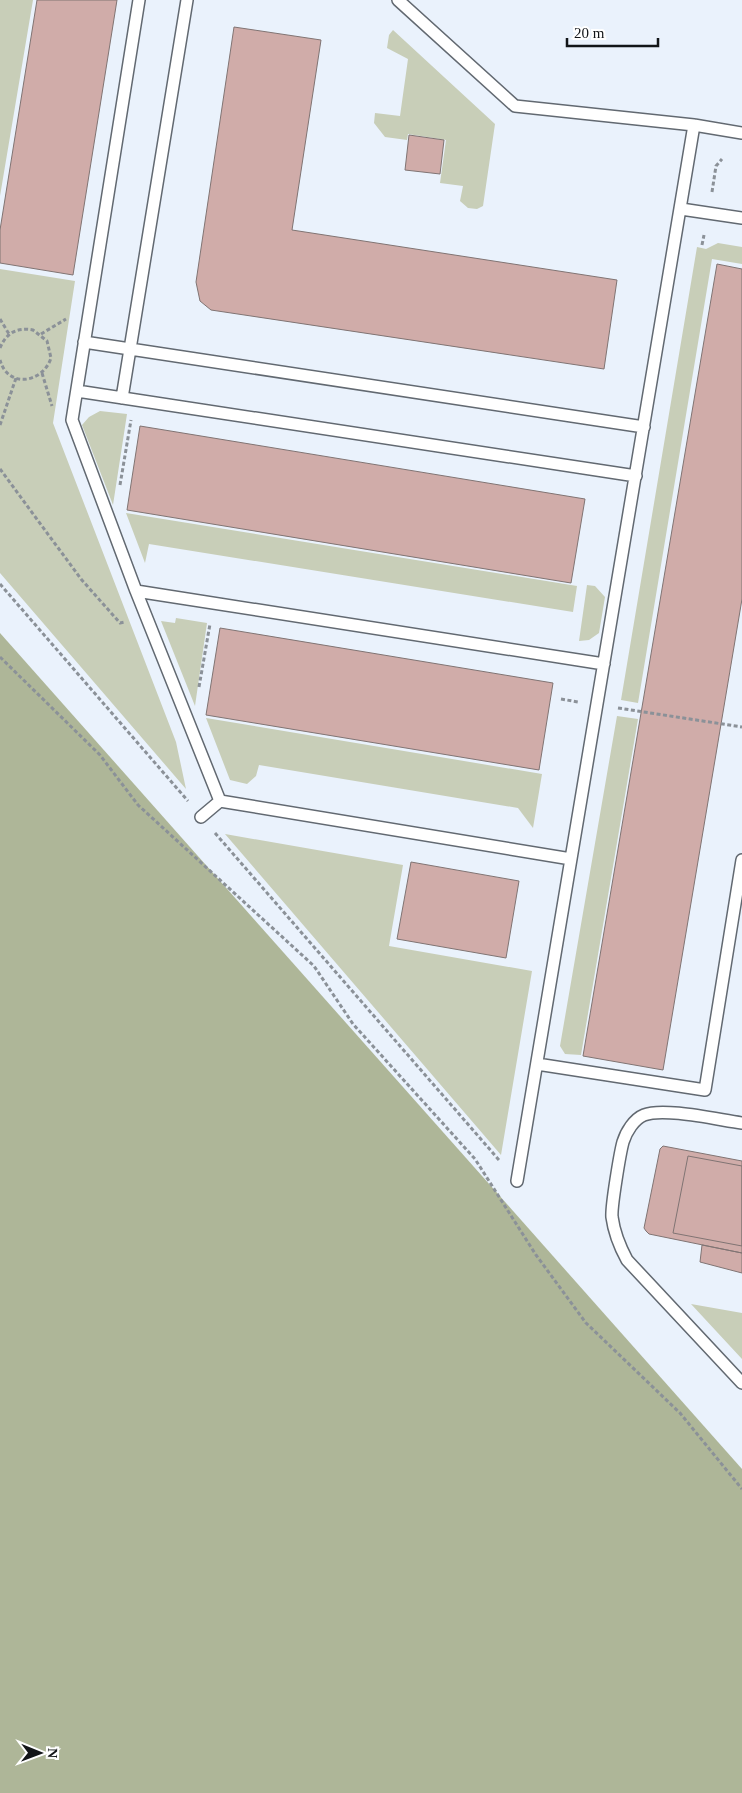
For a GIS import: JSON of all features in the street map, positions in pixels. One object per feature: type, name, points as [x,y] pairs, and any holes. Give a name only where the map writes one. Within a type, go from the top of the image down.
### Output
[{"type":"lane","points":[[139,0],[72,420],[136,591],[220,802]]},
{"type":"lane","points":[[122,398],[187,0]]},
{"type":"lane","points":[[398,0],[515,106],[694,125],[742,133]]},
{"type":"lane","points":[[518,1180],[694,125]]},
{"type":"lane","points":[[681,208],[742,218]]},
{"type":"lane","points":[[84,342],[644,427]]},
{"type":"lane","points":[[77,391],[636,476]]},
{"type":"lane","points":[[136,591],[604,664]]},
{"type":"lane","points":[[201,817],[220,802],[571,859]]},
{"type":"lane","points":[[537,1064],[705,1090],[742,860]]},
{"type":"lane","points":[[742,1123],[674,1114],[655,1113],[642,1116],[632,1125],[623,1141],[612,1216],[618,1241],[627,1260],[742,1383]]},
{"type":"path","points":[[41,334],[72,315]]},
{"type":"path","points":[[0,319],[9,334]]},
{"type":"path","points":[[0,348],[9,334],[25,328],[41,334],[50,349],[50,358],[42,373],[27,380],[16,378],[6,371],[0,361]]},
{"type":"path","points":[[42,373],[53,410]]},
{"type":"path","points":[[0,425],[16,378]]},
{"type":"path","points":[[0,468],[81,579],[120,623],[130,622]]},
{"type":"path","points":[[0,584],[518,1180]]},
{"type":"path","points":[[0,657],[100,756],[138,804],[314,966],[353,1024],[475,1159],[536,1255],[586,1323],[680,1412],[742,1489]]},
{"type":"path","points":[[561,699],[742,727]]},
{"type":"green space","points":[[0,0],[33,0],[0,196]]},
{"type":"green space","points":[[393,30],[495,124],[483,206],[477,209],[468,208],[460,201],[463,186],[440,183],[446,140],[408,134],[407,140],[385,137],[374,123],[375,113],[400,116],[408,59],[387,48],[389,35]]},
{"type":"green space","points":[[718,243],[742,247],[742,264],[712,259],[638,703],[621,700],[697,247],[706,249]]},
{"type":"green space","points":[[0,269],[75,281],[53,423],[176,742],[186,789],[0,573]]},
{"type":"green space","points":[[100,411],[127,414],[113,505],[82,425],[89,417]]},
{"type":"green space","points":[[126,513],[577,586],[573,612],[149,544],[145,563]]},
{"type":"green space","points":[[587,585],[595,586],[605,597],[599,633],[589,640],[579,641]]},
{"type":"green space","points":[[176,618],[207,623],[195,706],[161,621],[175,623]]},
{"type":"green space","points":[[0,633],[742,1469],[742,1793],[0,1793]]},
{"type":"green space","points":[[617,716],[638,719],[581,1055],[565,1054],[560,1046]]},
{"type":"green space","points":[[206,718],[542,774],[533,828],[518,808],[259,765],[256,776],[247,784],[230,780]]},
{"type":"green space","points":[[225,834],[403,865],[389,946],[532,971],[501,1155]]},
{"type":"green space","points":[[691,1304],[742,1313],[742,1359]]},
{"type":"building","points":[[37,0],[117,0],[73,275],[0,263],[0,230]]},
{"type":"building","points":[[234,27],[321,40],[292,230],[617,280],[604,369],[211,310],[200,301],[196,282]]},
{"type":"building","points":[[409,135],[444,140],[440,174],[405,170]]},
{"type":"building","points":[[717,264],[742,269],[742,599],[663,1070],[583,1056]]},
{"type":"building","points":[[140,426],[585,499],[571,583],[127,510]]},
{"type":"building","points":[[220,628],[553,683],[539,770],[206,715]]},
{"type":"building","points":[[411,862],[519,881],[506,958],[397,939]]},
{"type":"building","points":[[663,1146],[742,1161],[742,1253],[649,1234],[646,1231],[644,1228],[660,1149]]},
{"type":"building","points":[[688,1156],[742,1166],[742,1246],[673,1233]]},
{"type":"building","points":[[702,1245],[742,1253],[742,1273],[700,1262]]}]
